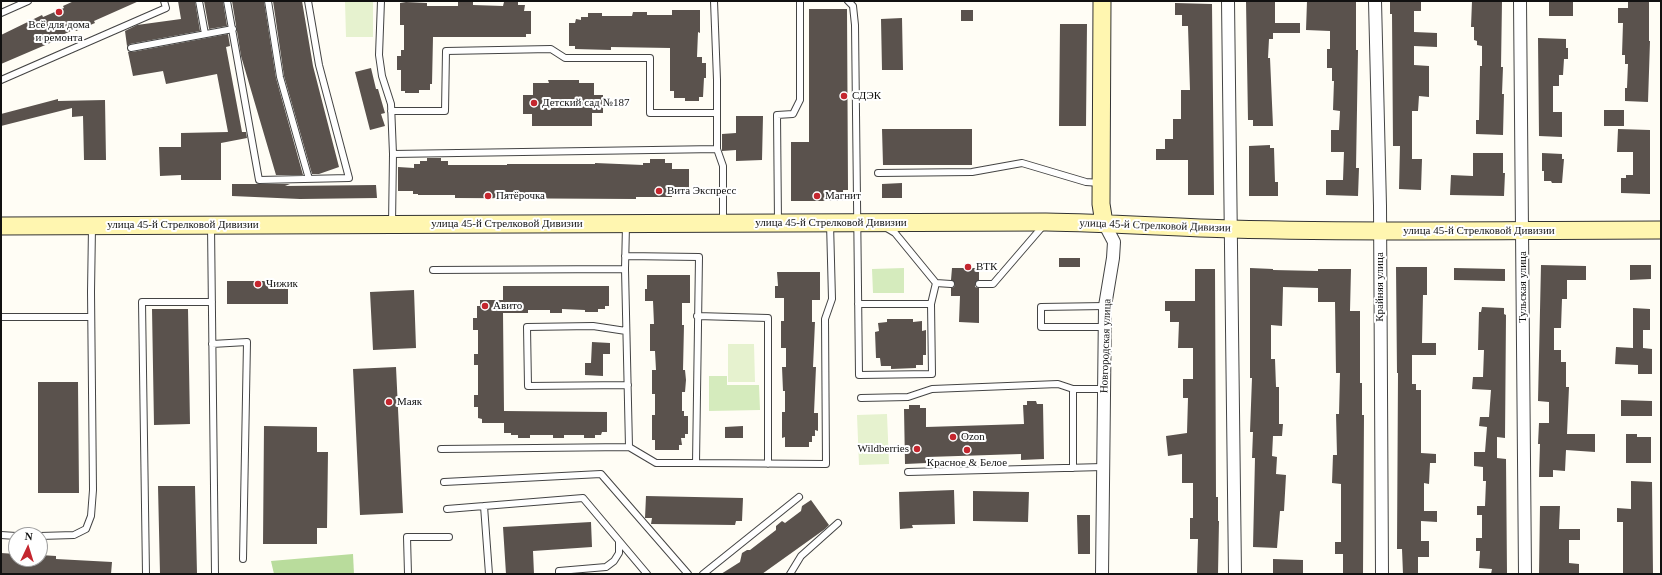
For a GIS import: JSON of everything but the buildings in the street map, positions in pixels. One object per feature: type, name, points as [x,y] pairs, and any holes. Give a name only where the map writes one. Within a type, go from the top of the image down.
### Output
[{"type":"main road","name":"Новгородская улица","points":[[1102,1],[1101,204],[1104,223]]},
{"type":"main road","name":"улица 45-й Стрелковой Дивизии","points":[[1,226],[1046,222],[1231,229],[1380,231],[1661,230]]},
{"type":"street","points":[[1228,1],[1235,574]]},
{"type":"street","name":"Крайняя улица","points":[[1375,1],[1380,231],[1382,574]]},
{"type":"street","name":"Тульская улица","points":[[1520,1],[1525,574]]},
{"type":"street","name":"Новгородская улица","points":[[1102,574],[1105,306],[1114,258],[1114,242],[1104,223]]},
{"type":"lane","points":[[1,13],[28,1]]},
{"type":"lane","points":[[1,80],[166,8],[164,1]]},
{"type":"lane","points":[[199,1],[205,34]]},
{"type":"lane","points":[[227,1],[259,180],[349,178],[319,65],[308,1]]},
{"type":"lane","points":[[268,1],[280,77],[309,179]]},
{"type":"lane","points":[[381,1],[379,55],[382,76],[391,104],[393,154],[392,224]]},
{"type":"lane","points":[[714,1],[717,80],[717,149],[722,166],[723,223]]},
{"type":"lane","points":[[778,223],[777,115],[793,114],[800,100],[800,1]]},
{"type":"lane","points":[[848,1],[853,6],[856,25],[858,375],[932,374],[930,304],[936,283]]},
{"type":"lane","points":[[131,48],[232,29]]},
{"type":"lane","points":[[391,111],[445,110],[446,51],[551,50],[565,58],[650,58],[650,113],[717,113]]},
{"type":"lane","points":[[393,154],[717,149]]},
{"type":"lane","points":[[878,173],[972,172],[1022,163],[1086,182],[1102,183]]},
{"type":"lane","points":[[979,284],[993,284],[1046,222]]},
{"type":"lane","points":[[441,449],[629,447],[656,463],[826,464],[825,318],[832,299],[830,223]]},
{"type":"lane","points":[[874,223],[895,233],[936,283],[951,284]]},
{"type":"lane","points":[[626,224],[625,269],[629,447]]},
{"type":"lane","points":[[48,536],[74,535],[86,529],[90,516],[93,490],[91,317],[92,225]]},
{"type":"lane","points":[[211,225],[215,574]]},
{"type":"lane","points":[[625,256],[699,257],[696,463]]},
{"type":"lane","points":[[433,270],[625,269]]},
{"type":"lane","points":[[146,574],[142,302],[212,302]]},
{"type":"lane","points":[[858,304],[930,304]]},
{"type":"lane","points":[[1105,306],[1041,307],[1041,327],[1105,327]]},
{"type":"lane","points":[[697,316],[768,318],[768,464]]},
{"type":"lane","points":[[1,317],[91,317]]},
{"type":"lane","points":[[626,331],[593,326],[527,327],[528,386],[628,385]]},
{"type":"lane","points":[[212,344],[247,342],[242,560]]},
{"type":"lane","points":[[861,398],[908,397],[932,389],[1058,384],[1073,389],[1104,389]]},
{"type":"lane","points":[[1073,389],[1073,468]]},
{"type":"lane","points":[[908,472],[1103,467]]},
{"type":"lane","points":[[444,482],[601,474],[688,574]]},
{"type":"lane","points":[[447,509],[583,498],[647,574]]},
{"type":"lane","points":[[703,574],[799,498]]},
{"type":"lane","points":[[484,506],[489,574]]},
{"type":"lane","points":[[790,574],[802,556],[838,523]]},
{"type":"lane","points":[[408,574],[407,537],[449,537]]},
{"type":"lane","points":[[559,574],[559,571],[606,567],[614,561],[619,553],[619,541]]},
{"type":"green space","points":[[345,1],[373,1],[373,37],[346,37]]},
{"type":"green space","points":[[904,268],[904,293],[873,293],[872,269]]},
{"type":"green space","points":[[728,344],[754,344],[755,382],[728,382]]},
{"type":"green space","points":[[709,376],[727,376],[727,385],[759,385],[760,410],[709,411]]},
{"type":"green space","points":[[887,414],[889,464],[859,465],[857,415]]},
{"type":"green space","points":[[353,554],[354,574],[274,574],[271,561]]},
{"type":"place","name":"Всё для дома и ремонта","points":[[59,12]]},
{"type":"place","name":"СДЭК","points":[[844,96]]},
{"type":"place","name":"Детский сад №187","points":[[534,103]]},
{"type":"place","name":"Вита Экспресс","points":[[659,191]]},
{"type":"place","name":"Пятёрочка","points":[[488,196]]},
{"type":"place","name":"Магнит","points":[[817,196]]},
{"type":"place","name":"ВТК","points":[[968,267]]},
{"type":"place","name":"Чижик","points":[[258,284]]},
{"type":"place","name":"Авито","points":[[485,306]]},
{"type":"place","name":"Маяк","points":[[389,402]]},
{"type":"place","name":"Ozon","points":[[953,437]]},
{"type":"place","name":"Wildberries","points":[[917,449]]},
{"type":"place","name":"Красное & Белое","points":[[967,450]]}]
